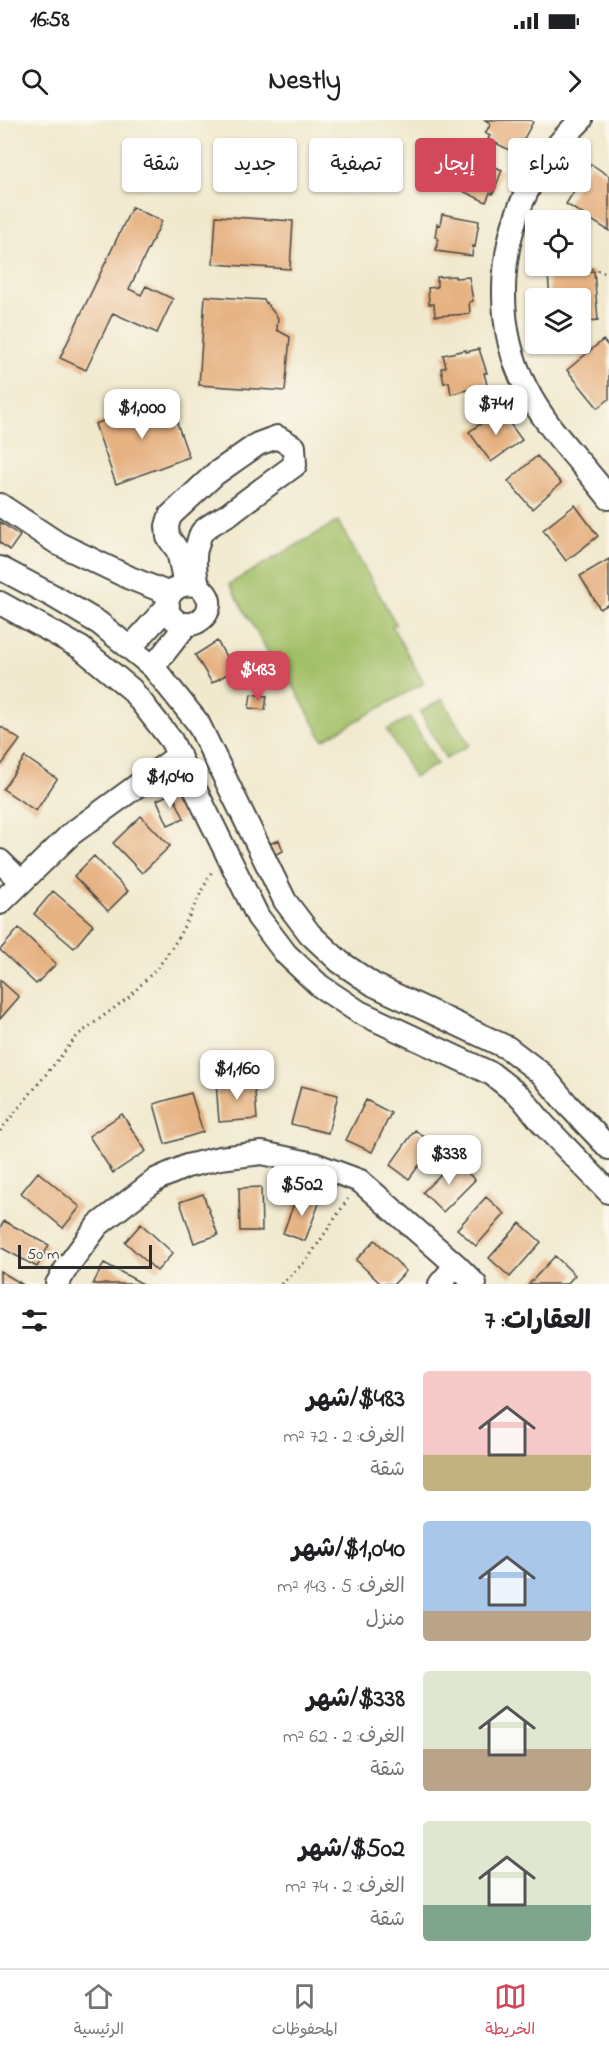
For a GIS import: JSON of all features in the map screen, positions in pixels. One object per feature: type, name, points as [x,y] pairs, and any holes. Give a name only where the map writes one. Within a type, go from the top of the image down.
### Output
[{"type":"street","points":[[581,120],[539,170],[521,205],[509,243],[504,280],[506,317],[513,354],[526,388],[554,434],[609,498]]},
{"type":"street","points":[[0,505],[59,543],[130,578],[181,592],[205,592],[209,601],[208,610],[203,618],[195,623],[178,622],[171,615],[181,592],[202,532],[295,465],[294,447],[277,437],[258,444],[216,474],[170,516],[167,526],[168,537],[178,551],[181,592],[130,648]]},
{"type":"street","points":[[0,568],[99,623],[153,667],[198,723],[285,901],[310,934],[339,962],[374,985],[508,1048],[542,1074],[603,1142],[576,1158]]},
{"type":"street","points":[[0,603],[81,648],[131,689],[171,740],[258,917],[286,954],[320,986],[359,1012],[492,1074],[521,1097],[544,1125],[609,1192]]},
{"type":"street","points":[[153,667],[186,624]]},
{"type":"street","points":[[0,903],[70,834],[179,754]]},
{"type":"street","points":[[0,861],[21,882]]},
{"type":"street","points":[[57,1284],[98,1225],[157,1179],[187,1166],[220,1158],[262,1153],[314,1164],[360,1180],[475,1284]]},
{"type":"street","points":[[440,1284],[456,1265]]},
{"type":"path","points":[[591,268],[609,274]]},
{"type":"path","points":[[0,1131],[78,1035],[129,997],[159,966],[177,940],[223,847]]},
{"type":"path","points":[[281,1284],[307,1260],[360,1180]]},
{"type":"green space","points":[[338,521],[396,624],[392,626],[424,683],[323,740],[292,684],[287,686],[229,584]]},
{"type":"green space","points":[[443,699],[469,745],[446,759],[420,712]]},
{"type":"green space","points":[[410,717],[437,764],[414,777],[387,730]]},
{"type":"building","points":[[485,120],[530,120],[533,122],[524,138],[508,138],[508,149],[496,143],[496,138],[489,138],[490,136],[485,133],[491,124]]},
{"type":"building","points":[[591,164],[609,176],[609,231],[591,220],[591,210],[576,210],[566,204],[574,192],[591,192]]},
{"type":"building","points":[[496,167],[502,170],[496,186]]},
{"type":"building","points":[[465,192],[494,192],[490,193],[486,202]]},
{"type":"building","points":[[132,207],[162,221],[129,289],[141,295],[146,286],[173,299],[157,333],[113,313],[86,370],[60,358]]},
{"type":"building","points":[[442,214],[479,221],[472,256],[436,251],[437,224],[440,225]]},
{"type":"building","points":[[216,216],[293,221],[290,269],[213,264]]},
{"type":"building","points":[[591,271],[594,271],[598,320],[591,321],[591,288],[549,288],[548,276],[591,276]]},
{"type":"building","points":[[455,276],[455,278],[469,277],[473,301],[469,302],[470,314],[435,316],[434,304],[429,304],[428,288],[437,287],[437,277]]},
{"type":"building","points":[[205,296],[264,300],[278,318],[277,330],[290,337],[285,391],[199,385]]},
{"type":"building","points":[[603,340],[609,347],[609,399],[598,408],[567,370],[586,354],[591,354],[591,350]]},
{"type":"building","points":[[479,349],[487,373],[484,373],[487,385],[451,394],[449,382],[444,383],[441,368],[446,367],[443,355]]},
{"type":"building","points":[[168,397],[189,457],[116,484],[95,424]]},
{"type":"building","points":[[500,410],[522,440],[491,462],[469,432]]},
{"type":"building","points":[[537,456],[561,483],[532,509],[508,481]]},
{"type":"building","points":[[575,505],[598,536],[566,561],[543,530]]},
{"type":"building","points":[[0,522],[20,536],[10,550],[0,543]]},
{"type":"building","points":[[609,559],[609,604],[600,609],[580,576]]},
{"type":"building","points":[[217,641],[234,670],[212,683],[195,655]]},
{"type":"building","points":[[251,694],[267,696],[265,710],[249,708]]},
{"type":"building","points":[[0,726],[20,740],[0,767]]},
{"type":"building","points":[[25,757],[57,779],[36,811],[3,789]]},
{"type":"building","points":[[172,793],[184,818],[168,825],[157,800]]},
{"type":"building","points":[[141,816],[170,846],[142,873],[113,843]]},
{"type":"building","points":[[279,840],[283,851],[274,855],[269,844]]},
{"type":"building","points":[[94,856],[128,891],[108,911],[74,876]]},
{"type":"building","points":[[53,891],[93,925],[74,948],[34,914]]},
{"type":"building","points":[[19,928],[56,964],[36,984],[0,950]]},
{"type":"building","points":[[0,980],[19,997],[0,1019]]},
{"type":"building","points":[[254,1079],[257,1119],[219,1122],[216,1082]]},
{"type":"building","points":[[301,1086],[338,1095],[328,1133],[291,1124]]},
{"type":"building","points":[[191,1093],[203,1132],[165,1144],[154,1104]]},
{"type":"building","points":[[366,1100],[391,1113],[372,1152],[346,1140]]},
{"type":"building","points":[[122,1114],[146,1151],[113,1173],[89,1136]]},
{"type":"building","points":[[415,1130],[434,1145],[409,1179],[390,1165]]},
{"type":"building","points":[[455,1160],[475,1180],[443,1212],[423,1192]]},
{"type":"building","points":[[38,1172],[80,1207],[63,1228],[21,1193]]},
{"type":"building","points":[[261,1187],[262,1231],[240,1231],[239,1188]]},
{"type":"building","points":[[298,1193],[320,1201],[305,1241],[283,1233]]},
{"type":"building","points":[[203,1194],[218,1235],[194,1243],[180,1202]]},
{"type":"building","points":[[486,1197],[505,1214],[476,1246],[457,1229]]},
{"type":"building","points":[[4,1221],[49,1245],[37,1267],[0,1247],[0,1228]]},
{"type":"building","points":[[520,1223],[541,1242],[510,1277],[489,1258]]},
{"type":"building","points":[[141,1224],[173,1253],[157,1271],[125,1242]]},
{"type":"building","points":[[375,1240],[406,1271],[394,1284],[381,1284],[356,1260]]},
{"type":"building","points":[[555,1256],[575,1275],[567,1284],[529,1284]]},
{"type":"building","points":[[104,1263],[143,1284],[93,1284]]},
{"type":"building","points":[[0,1271],[22,1284],[0,1284]]}]
